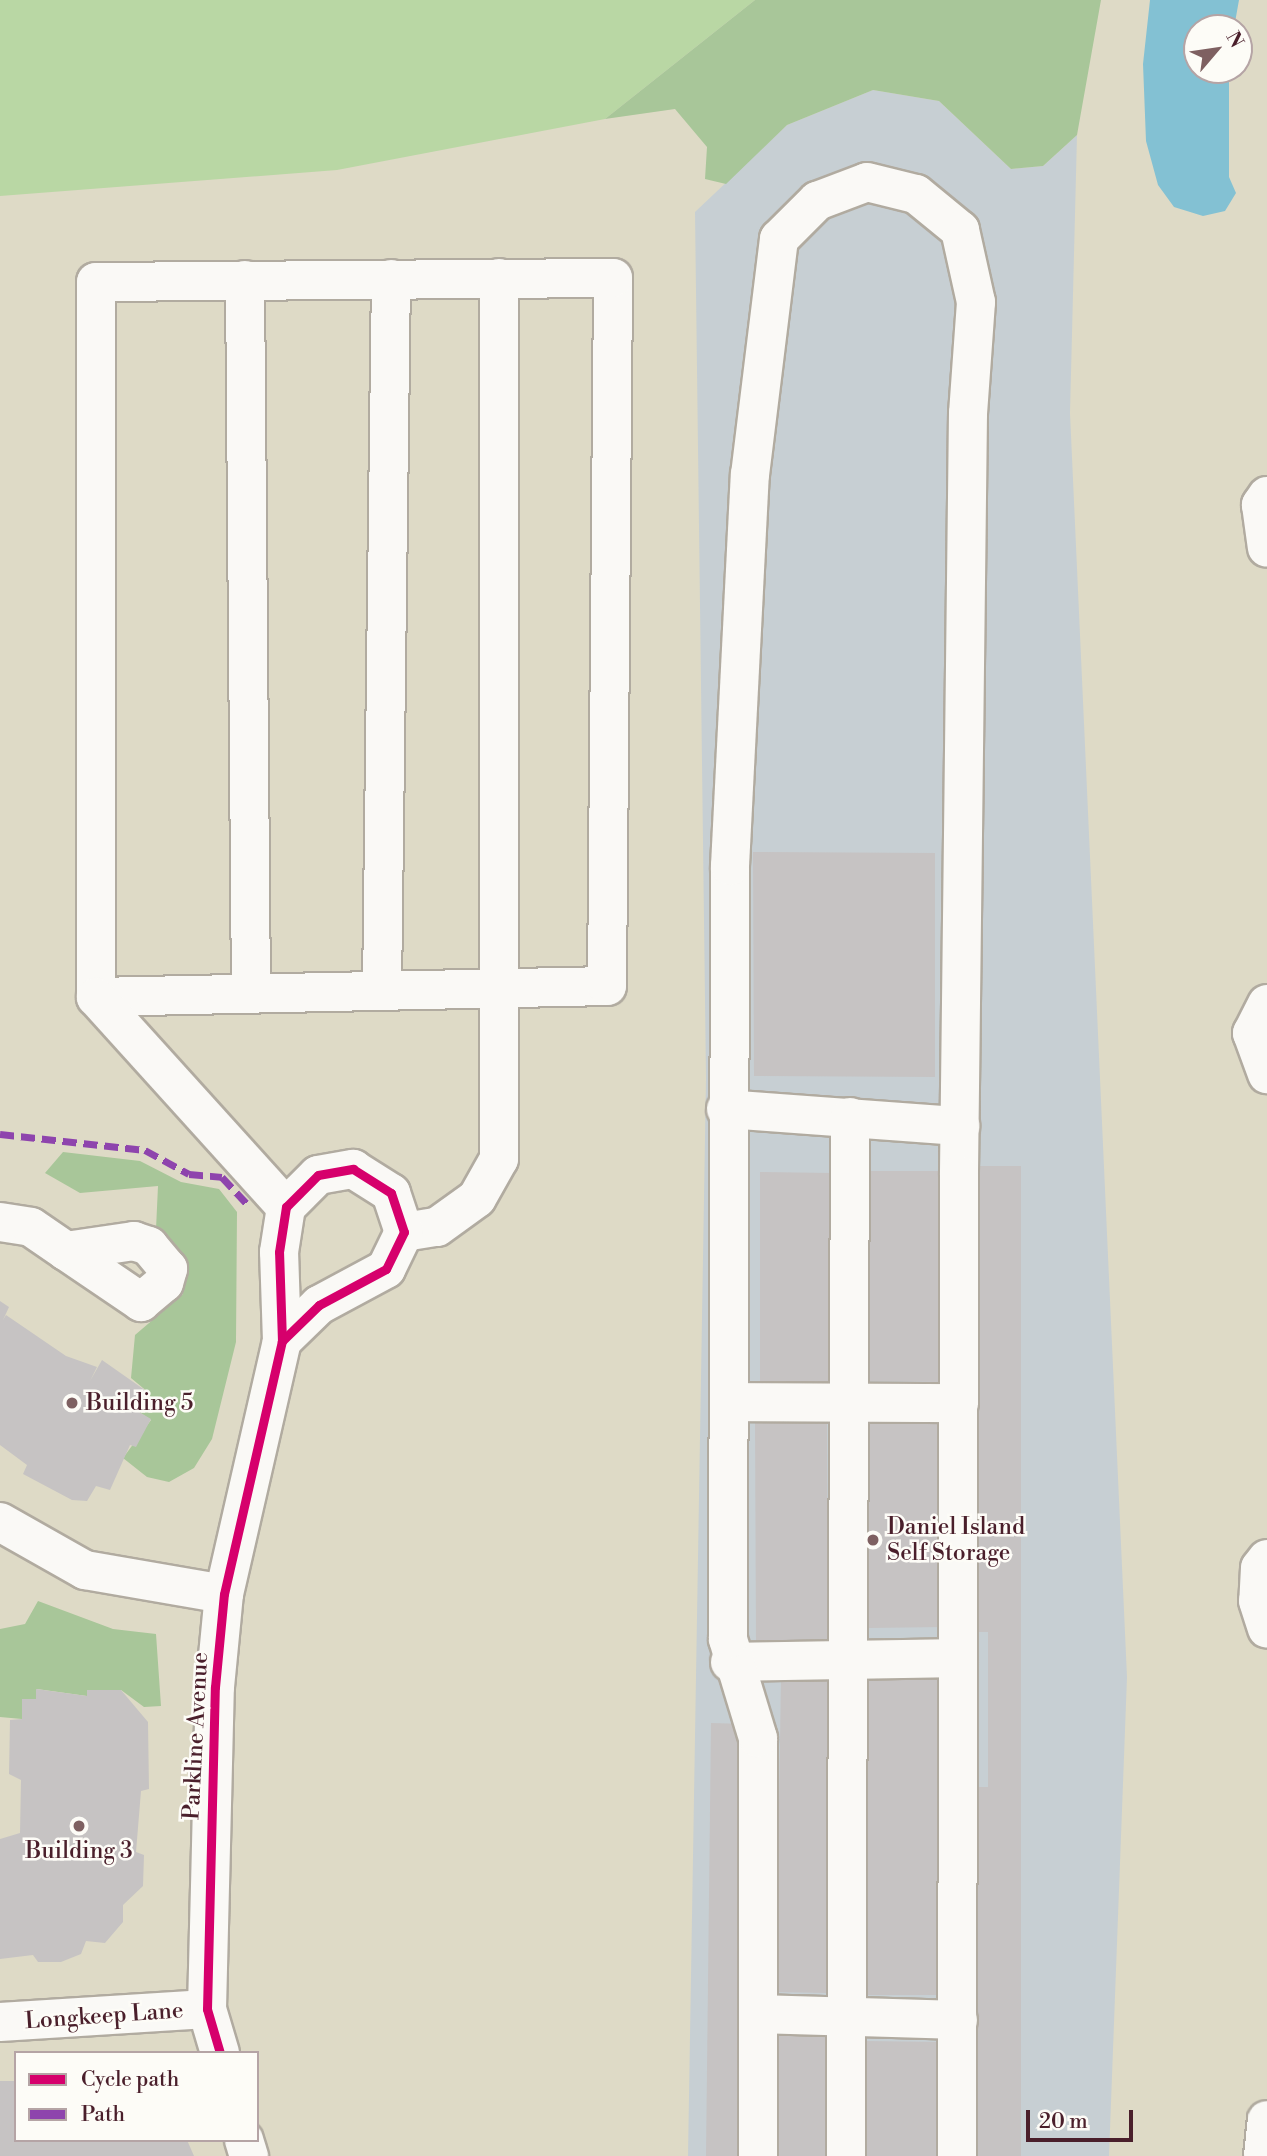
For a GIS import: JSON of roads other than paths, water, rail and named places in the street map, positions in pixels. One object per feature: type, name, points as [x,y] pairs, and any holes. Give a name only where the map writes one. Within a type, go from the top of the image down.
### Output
[{"type":"street","points":[[758,2156],[758,1738],[750,1698],[730,1662],[726,1109],[730,866],[749,489],[779,239],[817,201],[867,182],[916,194],[960,230],[976,302],[968,413],[960,1126],[957,2156]]},
{"type":"street","points":[[404,1232],[437,1227],[477,1198],[499,1159],[502,988],[499,278]]},
{"type":"street","points":[[96,997],[607,986],[613,278],[96,282],[96,997],[286,1207],[318,1175],[353,1169],[391,1193],[404,1232],[386,1269],[318,1304],[282,1341]]},
{"type":"street","points":[[382,991],[391,279]]},
{"type":"street","points":[[244,280],[251,994]]},
{"type":"street","points":[[1267,496],[1261,505],[1267,548]]},
{"type":"street","points":[[1267,1004],[1252,1033],[1267,1073]]},
{"type":"street","points":[[726,1109],[960,1126]]},
{"type":"street","points":[[846,2156],[845,1403],[850,1117]]},
{"type":"street","name":"Parkline Avenue","points":[[219,2051],[207,2009],[215,1687],[224,1594],[282,1341],[279,1252],[286,1207]]},
{"type":"street","points":[[0,1222],[31,1227],[66,1251],[141,1302],[155,1295],[167,1269],[149,1246],[134,1241],[66,1251]]},
{"type":"street","points":[[730,1402],[959,1404]]},
{"type":"street","points":[[0,1522],[85,1570],[224,1594]]},
{"type":"street","points":[[1267,1559],[1259,1569],[1258,1601],[1267,1629]]},
{"type":"street","points":[[730,1662],[958,1658]]},
{"type":"street","name":"Longkeep Lane","points":[[0,2022],[207,2009]]},
{"type":"street","points":[[759,2014],[958,2020]]},
{"type":"street","points":[[1263,2156],[1267,2120]]},
{"type":"water","points":[[1150,0],[1239,0],[1236,14],[1183,14],[1183,84],[1229,84],[1229,177],[1236,193],[1225,211],[1203,216],[1174,207],[1158,185],[1146,141],[1143,64]]},
{"type":"place","name":"Building 5","points":[[72,1403]]},
{"type":"place","name":"Daniel Island Self Storage","points":[[873,1540]]},
{"type":"place","name":"Building 3","points":[[79,1826]]}]
